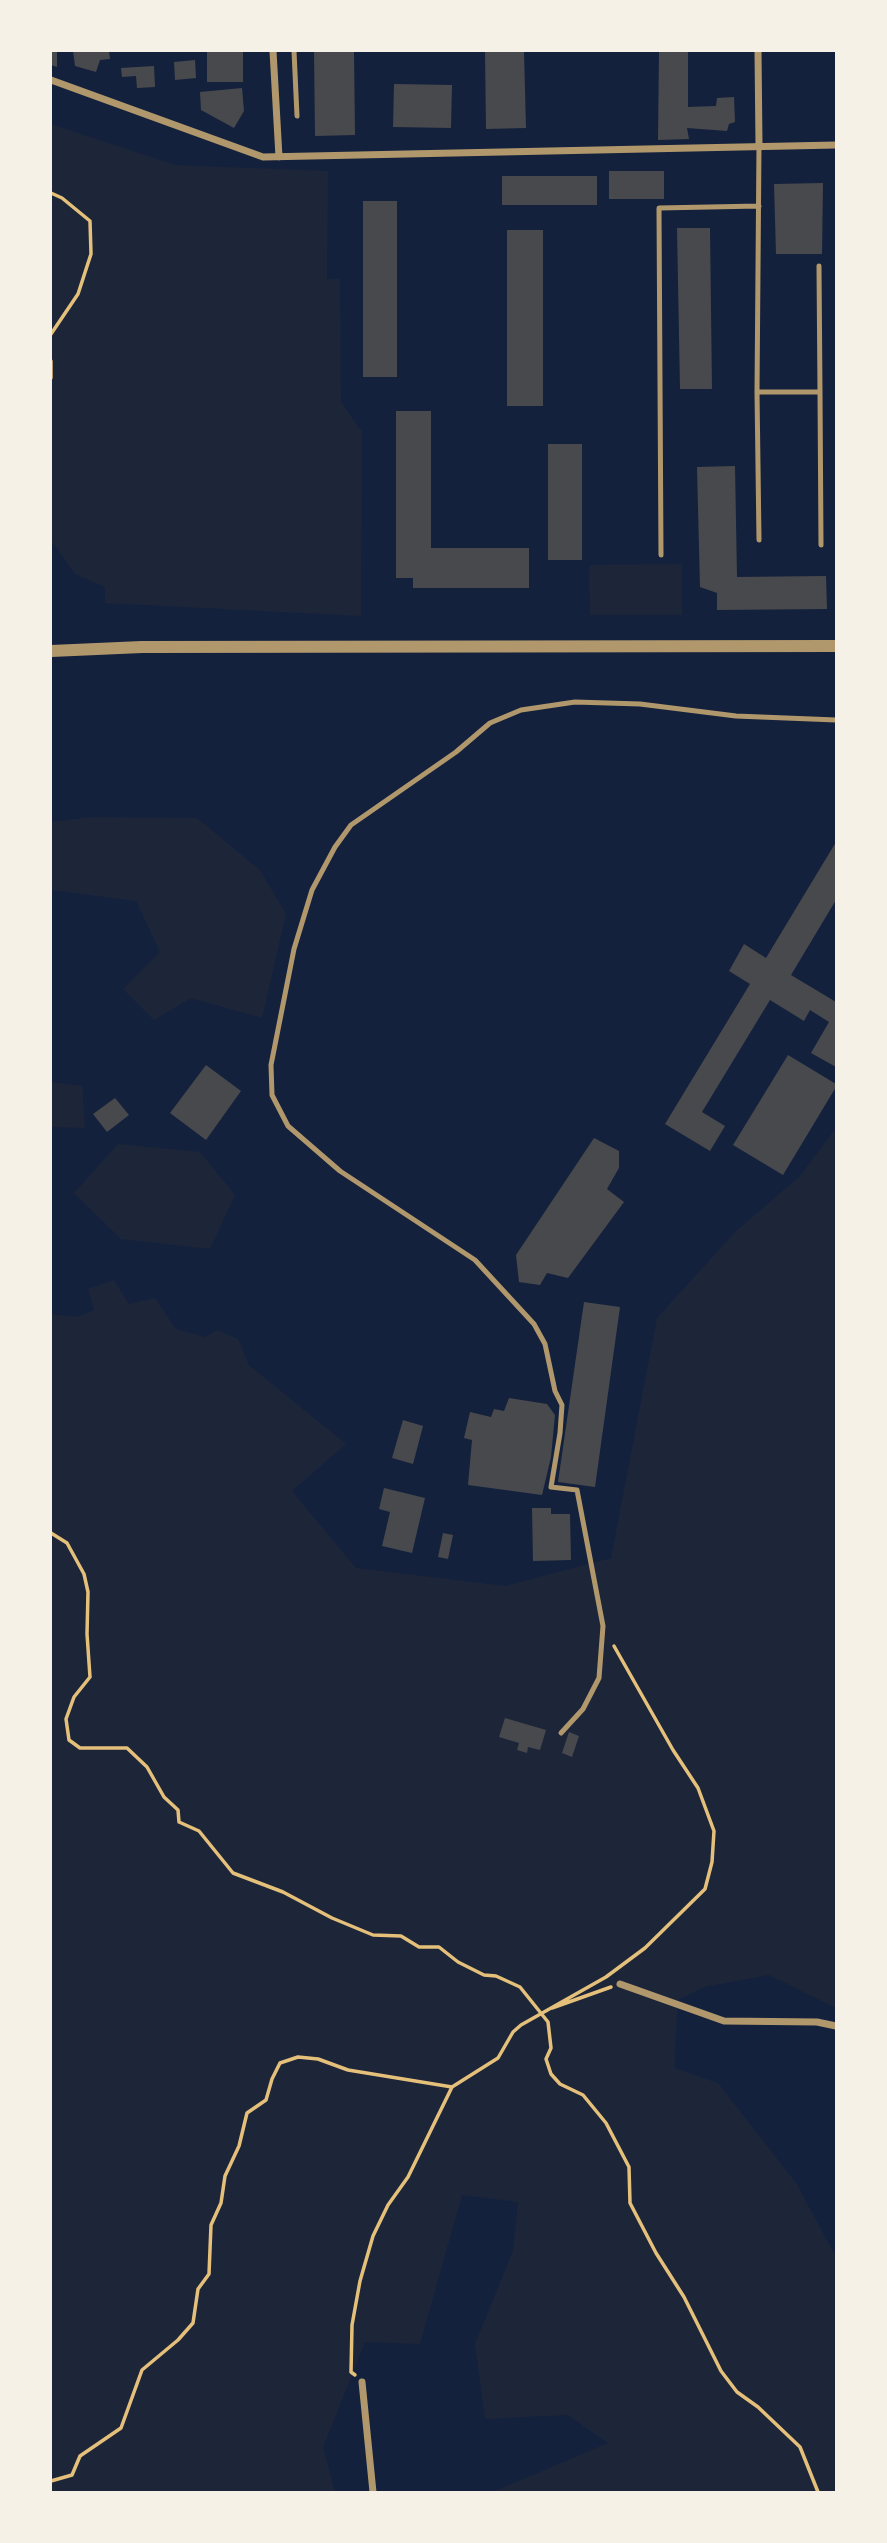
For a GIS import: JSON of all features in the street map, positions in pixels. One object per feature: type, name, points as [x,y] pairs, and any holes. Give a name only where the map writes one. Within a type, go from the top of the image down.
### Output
[{"type":"street","points":[[273,51],[279,157]]},
{"type":"street","points":[[758,51],[759,145]]},
{"type":"street","points":[[51,80],[263,157],[836,145]]},
{"type":"street","points":[[51,652],[142,647],[836,646]]},
{"type":"street","points":[[620,1983],[724,2021],[817,2022],[836,2026]]},
{"type":"street","points":[[362,2382],[373,2492]]},
{"type":"lane","points":[[294,51],[298,116]]},
{"type":"lane","points":[[759,145],[759,540]]},
{"type":"lane","points":[[661,555],[659,208],[759,206]]},
{"type":"lane","points":[[819,266],[821,545]]},
{"type":"lane","points":[[757,392],[820,392]]},
{"type":"lane","points":[[561,1733],[583,1709],[599,1678],[603,1626],[577,1490],[551,1487],[562,1405],[555,1391],[545,1345],[534,1324],[475,1261],[340,1171],[288,1126],[272,1095],[271,1065],[294,949],[312,890],[335,846],[351,825],[456,752],[491,723],[521,710],[575,702],[640,704],[736,716],[836,720]]},
{"type":"path","points":[[51,193],[62,198],[90,221],[91,254],[78,294],[51,334]]},
{"type":"path","points":[[51,361],[51,378]]},
{"type":"path","points":[[51,1533],[67,1543],[84,1574],[88,1592],[90,1677],[74,1697],[66,1719],[69,1740],[80,1748],[127,1748],[147,1767],[164,1797],[178,1810],[179,1822],[199,1831],[233,1873],[283,1892],[332,1918],[373,1935],[401,1936],[419,1947],[439,1947],[457,1962],[484,1975],[496,1976],[520,1987],[548,2022],[551,2048],[546,2059],[551,2074],[560,2084],[583,2095],[606,2123],[629,2167],[630,2203],[656,2253],[684,2297],[721,2371],[737,2392],[758,2407],[800,2447],[818,2492]]},
{"type":"path","points":[[362,2382],[351,2372],[352,2325],[360,2281],[373,2236],[388,2205],[408,2177],[452,2087],[498,2058],[513,2032],[540,2012],[606,1977],[645,1948],[705,1889],[712,1862],[714,1831],[698,1788],[650,1712],[603,1626]]},
{"type":"path","points":[[540,2012],[620,1983]]},
{"type":"path","points":[[51,2482],[72,2474],[80,2456],[121,2428],[142,2370],[178,2340],[193,2323],[198,2289],[209,2274],[211,2225],[221,2203],[225,2176],[239,2146],[247,2113],[266,2100],[280,2063],[298,2057],[318,2059],[348,2070],[452,2087]]},
{"type":"shaded area","points":[[51,124],[175,165],[328,171],[327,279],[340,279],[341,402],[362,432],[361,616],[105,603],[105,587],[75,574],[51,543]]},
{"type":"shaded area","points":[[682,564],[682,615],[590,615],[589,565]]},
{"type":"shaded area","points":[[90,817],[197,818],[260,870],[286,914],[262,1018],[191,998],[154,1020],[123,989],[160,952],[136,901],[51,890],[51,822]]},
{"type":"shaded area","points":[[51,1082],[82,1086],[85,1128],[51,1127]]},
{"type":"shaded area","points":[[836,1128],[836,2008],[769,1975],[704,1987],[678,2000],[674,2068],[718,2083],[796,2183],[836,2257],[836,2492],[493,2492],[608,2443],[568,2415],[485,2419],[475,2344],[513,2251],[518,2202],[462,2195],[420,2344],[365,2342],[323,2447],[335,2492],[51,2492],[51,1314],[77,1317],[94,1310],[88,1289],[114,1280],[129,1304],[155,1298],[176,1329],[205,1337],[217,1330],[238,1339],[249,1365],[346,1444],[292,1491],[356,1568],[505,1586],[611,1558],[657,1318],[736,1231],[800,1176]]},
{"type":"shaded area","points":[[118,1144],[200,1152],[235,1195],[210,1249],[121,1239],[74,1193]]},
{"type":"building","points":[[51,51],[57,51],[57,67],[51,65]]},
{"type":"building","points":[[73,51],[109,51],[110,59],[100,60],[96,72],[75,66]]},
{"type":"building","points":[[207,51],[243,51],[243,82],[207,82]]},
{"type":"building","points":[[314,51],[354,51],[355,135],[315,136]]},
{"type":"building","points":[[485,51],[524,51],[526,128],[486,129]]},
{"type":"building","points":[[659,51],[688,51],[688,107],[716,106],[717,98],[734,97],[735,122],[729,124],[727,131],[687,128],[689,139],[658,140]]},
{"type":"building","points":[[195,60],[196,78],[175,80],[174,62]]},
{"type":"building","points":[[154,66],[155,87],[137,88],[136,76],[122,77],[121,68]]},
{"type":"building","points":[[394,84],[452,85],[451,128],[393,127]]},
{"type":"building","points":[[242,88],[244,111],[234,128],[201,110],[200,92]]},
{"type":"building","points":[[609,171],[664,171],[664,199],[609,199]]},
{"type":"building","points":[[502,176],[597,176],[597,205],[502,205]]},
{"type":"building","points":[[823,183],[822,254],[776,254],[774,184]]},
{"type":"building","points":[[363,201],[397,201],[397,377],[363,377]]},
{"type":"building","points":[[677,228],[710,228],[712,389],[680,389]]},
{"type":"building","points":[[507,230],[543,230],[543,406],[507,406]]},
{"type":"building","points":[[396,411],[431,411],[431,548],[529,548],[529,588],[413,588],[413,578],[396,578]]},
{"type":"building","points":[[548,444],[582,444],[582,560],[548,560]]},
{"type":"building","points":[[735,466],[737,577],[826,576],[827,609],[717,610],[717,593],[700,587],[697,467]]},
{"type":"building","points":[[836,842],[836,900],[791,975],[836,1002],[836,1067],[811,1053],[829,1022],[810,1010],[804,1021],[770,1000],[702,1112],[725,1126],[710,1151],[665,1124],[750,984],[729,971],[744,944],[766,958]]},
{"type":"building","points":[[788,1055],[836,1084],[836,1087],[783,1175],[733,1145]]},
{"type":"building","points":[[206,1065],[241,1091],[206,1140],[170,1113]]},
{"type":"building","points":[[115,1098],[129,1115],[107,1132],[93,1114]]},
{"type":"building","points":[[594,1138],[619,1151],[619,1168],[607,1189],[624,1202],[568,1278],[547,1273],[540,1285],[519,1282],[516,1255]]},
{"type":"building","points":[[584,1302],[620,1307],[595,1487],[558,1482]]},
{"type":"building","points":[[509,1398],[547,1404],[555,1415],[551,1457],[542,1495],[468,1485],[472,1440],[464,1438],[470,1412],[491,1417],[494,1409],[504,1411]]},
{"type":"building","points":[[403,1420],[423,1426],[413,1464],[392,1458]]},
{"type":"building","points":[[384,1488],[425,1498],[412,1553],[382,1546],[390,1512],[379,1509]]},
{"type":"building","points":[[532,1508],[551,1508],[551,1514],[570,1514],[571,1560],[533,1561]]},
{"type":"building","points":[[443,1533],[453,1535],[448,1559],[438,1557]]},
{"type":"building","points":[[505,1718],[546,1730],[540,1750],[528,1747],[527,1753],[517,1750],[519,1743],[499,1737]]},
{"type":"building","points":[[569,1732],[579,1736],[572,1757],[562,1753]]}]
